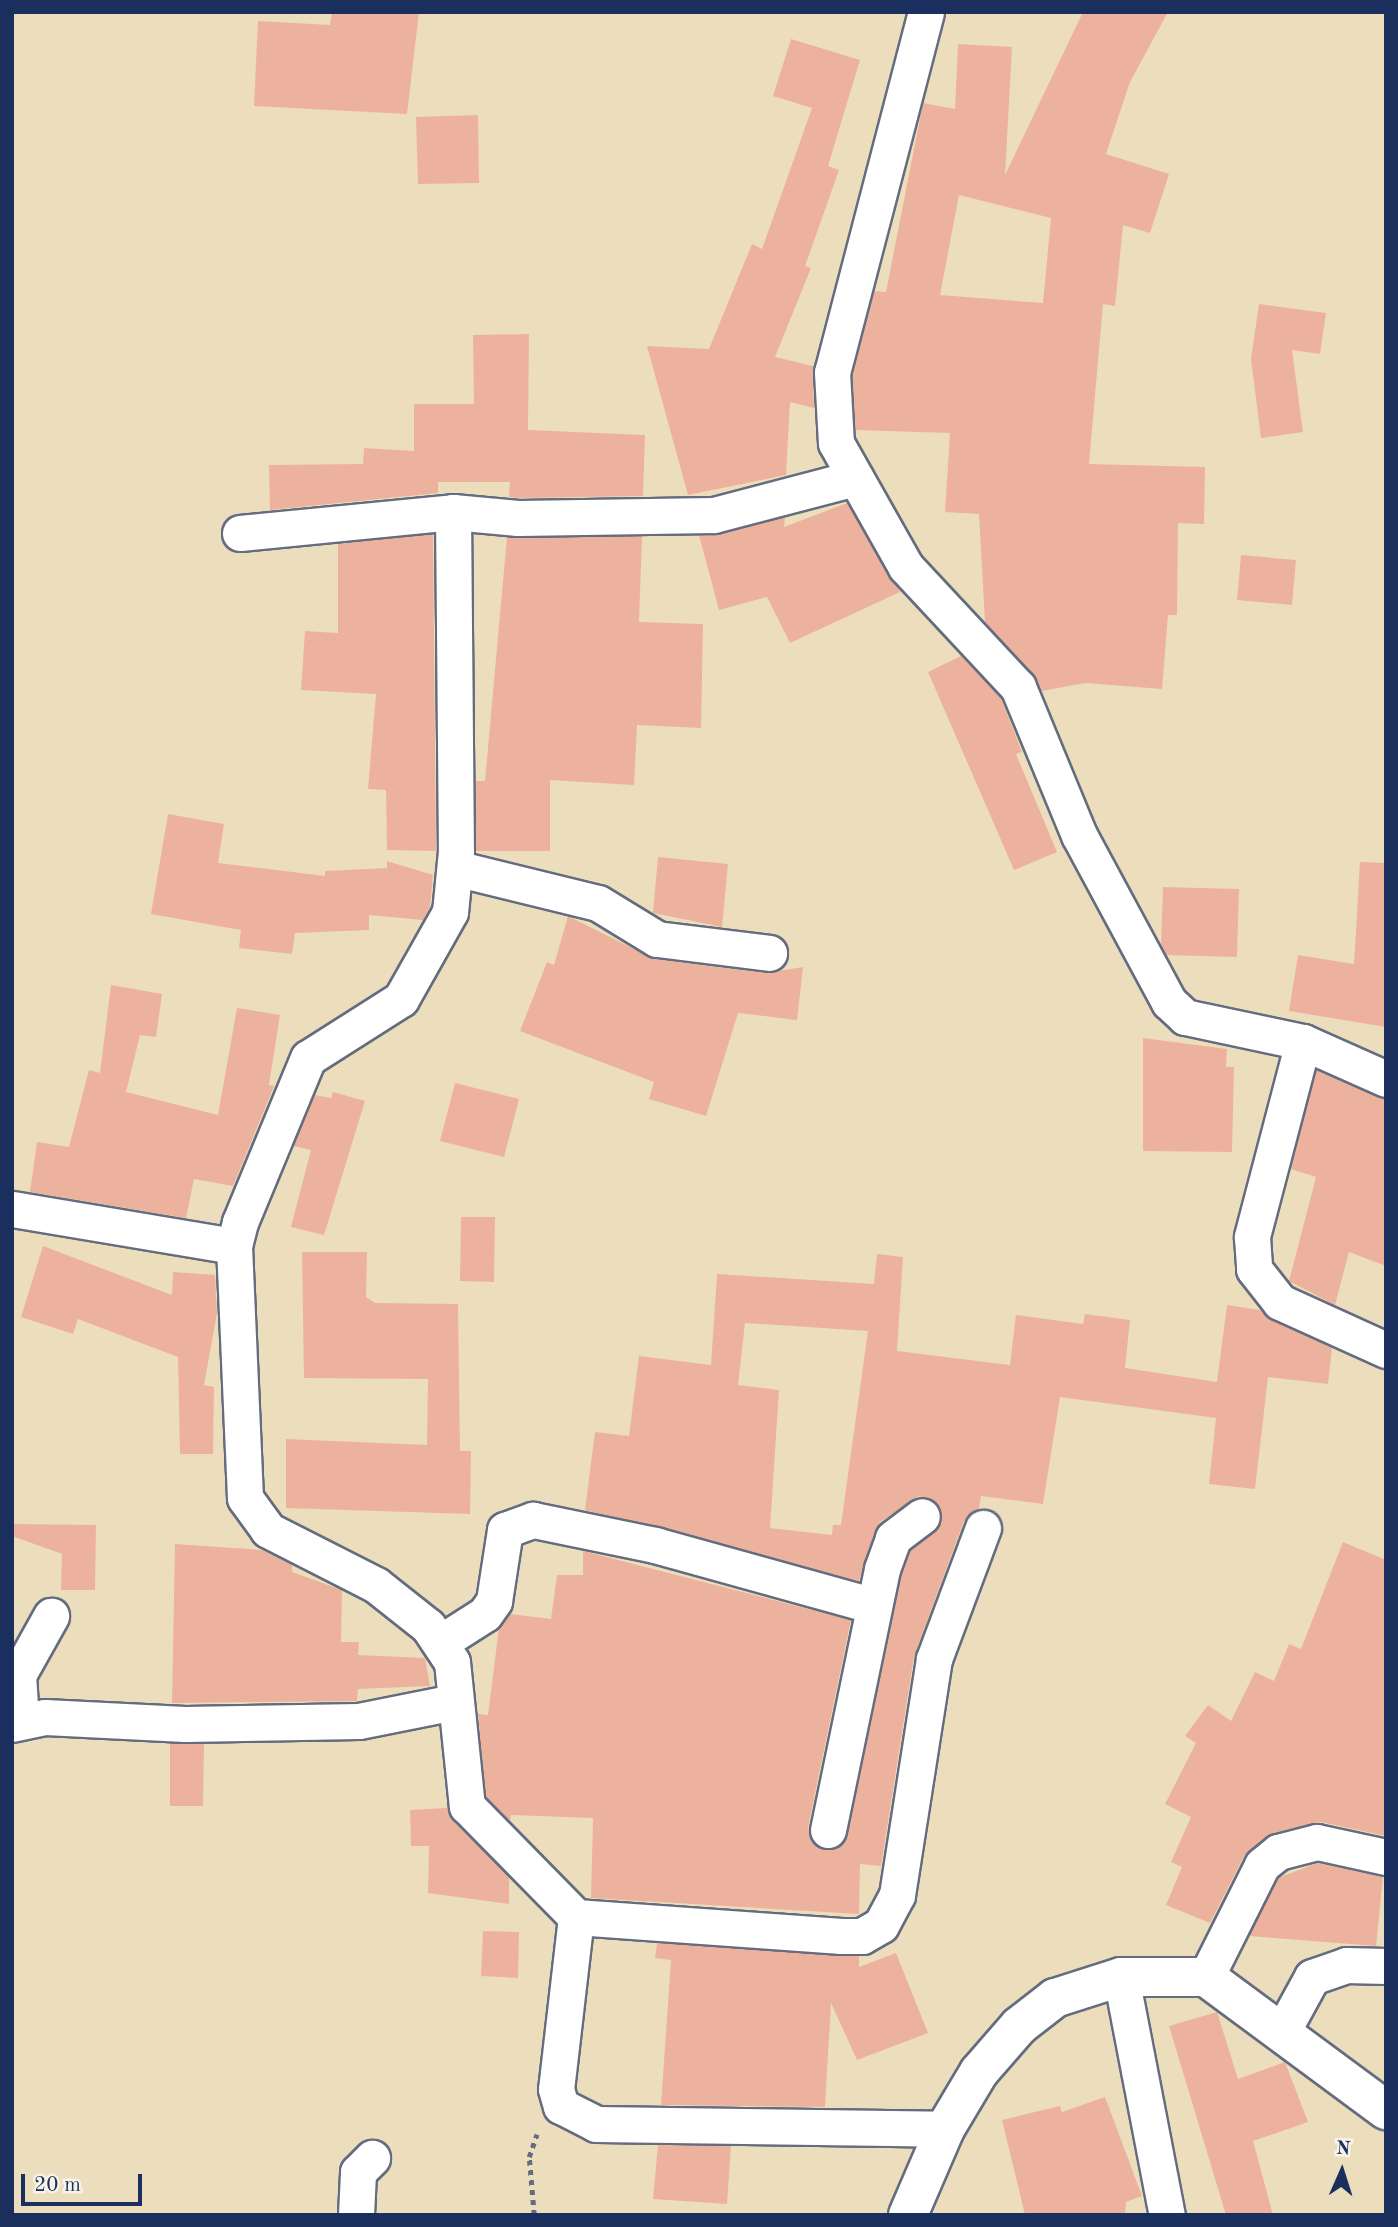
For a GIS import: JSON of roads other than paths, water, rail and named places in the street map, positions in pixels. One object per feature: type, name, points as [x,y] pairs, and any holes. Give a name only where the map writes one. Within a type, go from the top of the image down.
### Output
[{"type":"main road","points":[[908,2215],[945,2129],[979,2072],[1019,2026],[1055,1998],[1121,1976],[1206,1977],[1283,2030],[1386,2110]]},
{"type":"street","points":[[926,12],[832,372],[836,443],[906,566],[1018,687],[1079,835],[1169,1002],[1185,1017],[1303,1042],[1386,1079]]},
{"type":"street","points":[[240,533],[453,512],[518,518],[714,515],[855,478]]},
{"type":"street","points":[[453,512],[455,868],[441,936],[401,999],[308,1058],[234,1246],[241,1314],[238,1449],[252,1515],[268,1530],[376,1586],[441,1642],[452,1662],[454,1702],[467,1806],[576,1917],[841,1936],[862,1936],[881,1925],[897,1895],[934,1659],[983,1528]]},
{"type":"street","points":[[455,868],[598,903],[657,939],[769,953]]},
{"type":"street","points":[[1303,1042],[1252,1237],[1254,1269],[1280,1302],[1386,1350]]},
{"type":"street","points":[[12,1209],[234,1246]]},
{"type":"street","points":[[828,1830],[872,1605],[893,1538],[922,1516]]},
{"type":"street","points":[[441,1642],[485,1614],[494,1601],[505,1530],[533,1520],[655,1545],[872,1605]]},
{"type":"street","points":[[51,1616],[18,1675],[17,1723],[359,1721],[454,1702]]},
{"type":"street","points":[[1206,1977],[1262,1865],[1278,1852],[1317,1842],[1386,1857]]},
{"type":"street","points":[[576,1917],[556,2088],[561,2106],[596,2124],[945,2129]]},
{"type":"street","points":[[1283,2030],[1312,1977],[1346,1965],[1386,1966]]},
{"type":"street","points":[[1121,1976],[1167,2215]]},
{"type":"street","points":[[356,2215],[358,2172],[372,2158]]}]
